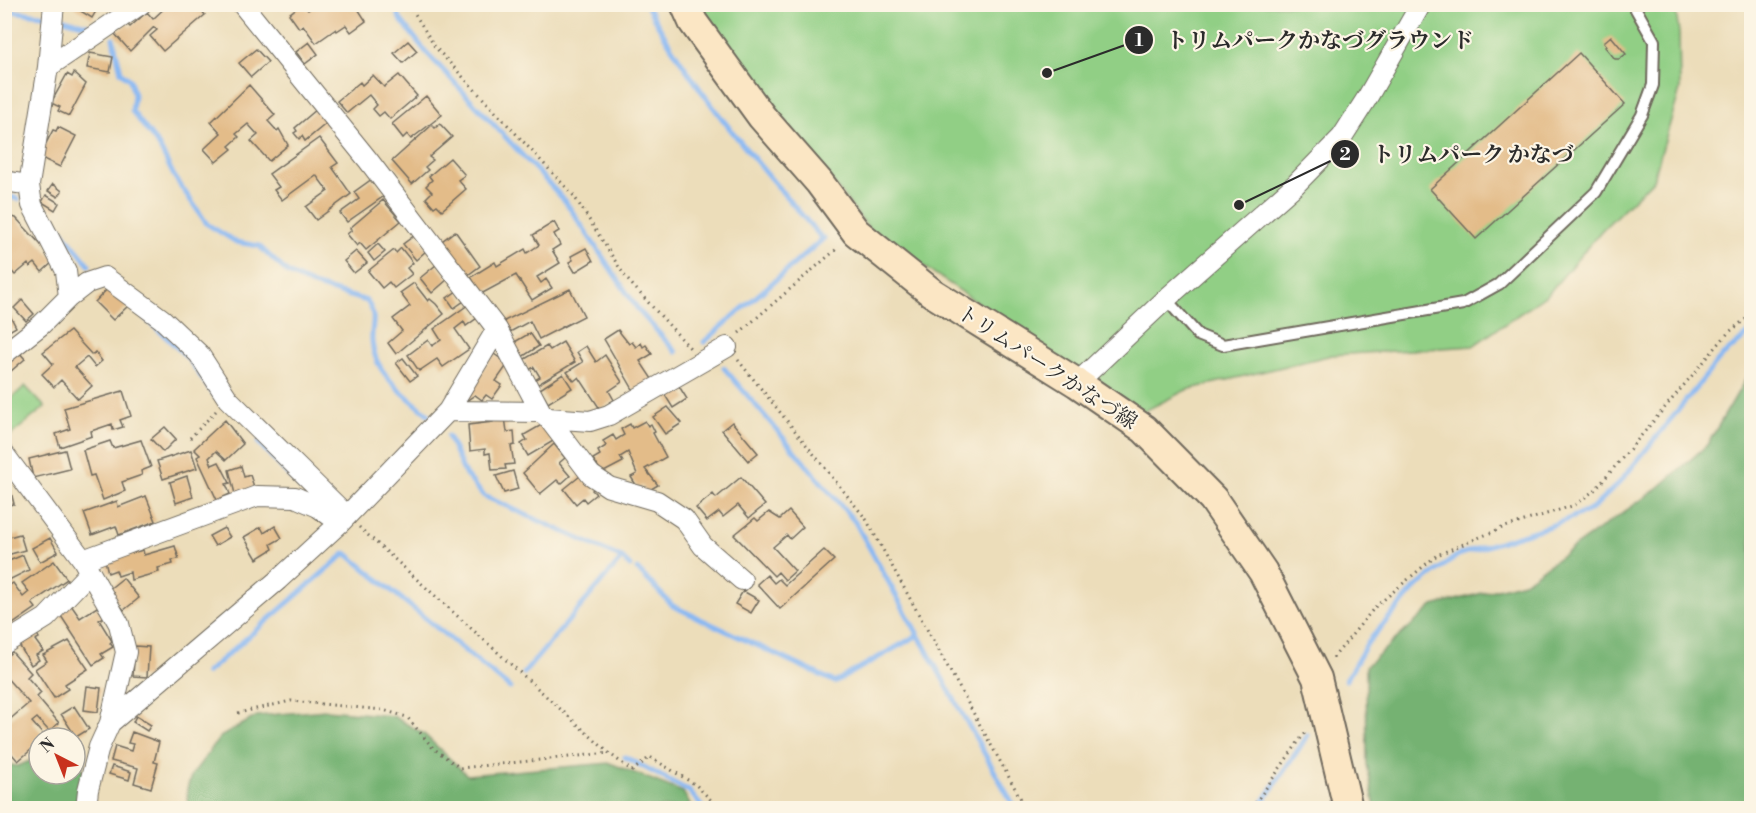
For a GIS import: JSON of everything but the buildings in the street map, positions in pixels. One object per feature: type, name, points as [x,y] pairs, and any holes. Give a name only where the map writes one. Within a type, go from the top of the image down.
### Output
[{"type":"main road","name":"トリムパークかなづ線","points":[[685,4],[693,22],[762,117],[819,182],[856,232],[931,292],[1077,383],[1144,429],[1213,499],[1263,572],[1317,678],[1348,808]]},
{"type":"street","points":[[54,4],[48,67],[29,184],[32,205],[66,271],[69,297]]},
{"type":"street","points":[[48,67],[141,4]]},
{"type":"street","points":[[242,4],[368,160],[497,329],[545,415],[591,475],[609,487],[657,501],[684,519],[703,546],[742,580]]},
{"type":"street","points":[[1077,383],[1166,299],[1295,184],[1342,137],[1421,4]]},
{"type":"street","points":[[4,181],[29,184]]},
{"type":"street","points":[[4,354],[41,325],[87,283],[105,277],[162,319],[199,354],[228,399],[343,520]]},
{"type":"street","points":[[110,723],[278,580],[343,520],[448,411],[497,329]]},
{"type":"street","points":[[448,411],[545,415],[590,421],[609,415],[729,344]]},
{"type":"street","points":[[4,454],[86,566],[119,624],[126,651],[110,723],[99,747],[88,790],[86,808]]},
{"type":"street","points":[[4,644],[46,618],[86,566],[257,496],[295,496],[343,520]]},
{"type":"lane","points":[[1166,299],[1198,335],[1223,345],[1463,304],[1499,284],[1596,192],[1642,115],[1653,85],[1654,41],[1633,4]]},
{"type":"path","points":[[409,4],[435,47],[574,196],[626,278],[694,352]]},
{"type":"path","points":[[856,232],[729,344],[866,519],[1026,808]]},
{"type":"path","points":[[1317,678],[1375,608],[1437,555],[1502,528],[1575,506],[1596,489],[1728,333],[1752,314]]},
{"type":"path","points":[[190,438],[228,399]]},
{"type":"path","points":[[343,520],[632,771],[650,757],[696,785],[719,808]]},
{"type":"path","points":[[238,713],[291,701],[312,701],[383,710],[407,717],[433,748],[460,768],[609,753]]},
{"type":"path","points":[[1252,808],[1323,706]]},
{"type":"green space","points":[[695,5],[1675,5],[1679,33],[1680,90],[1653,180],[1602,230],[1548,294],[1473,346],[1332,355],[1186,390],[1141,413],[870,230]]},
{"type":"green space","points":[[1751,370],[1751,808],[1375,808],[1367,764],[1366,666],[1433,606],[1524,582],[1658,488],[1707,445]]},
{"type":"green space","points":[[25,386],[45,407],[6,439],[5,404]]},
{"type":"green space","points":[[326,710],[393,716],[424,734],[467,775],[610,763],[683,792],[692,808],[188,808],[187,789],[191,776],[220,737],[257,716]]},
{"type":"green space","points":[[27,762],[27,786],[83,786],[79,802],[75,808],[5,808],[4,764],[18,766]]},
{"type":"waterway","points":[[394,4],[400,19],[426,52],[565,201],[639,311],[676,352]]},
{"type":"waterway","points":[[646,4],[664,36],[705,96],[749,153],[820,236]]},
{"type":"waterway","points":[[4,10],[47,16]]},
{"type":"waterway","points":[[57,17],[97,28]]},
{"type":"waterway","points":[[113,38],[121,72],[130,80],[134,95],[132,111],[159,146],[174,176],[207,224],[236,242],[259,246],[288,273],[313,285],[367,301],[373,317],[372,341],[379,364],[401,392],[429,415]]},
{"type":"waterway","points":[[4,195],[18,199]]},
{"type":"waterway","points":[[51,217],[89,265]]},
{"type":"waterway","points":[[704,342],[824,238]]},
{"type":"waterway","points":[[146,318],[188,358],[215,396]]},
{"type":"waterway","points":[[1346,680],[1368,642],[1416,587],[1458,555],[1556,524],[1592,509],[1620,482],[1721,357],[1752,331]]},
{"type":"waterway","points":[[724,368],[855,522],[1015,808]]},
{"type":"waterway","points":[[448,436],[465,474],[484,496],[622,558]]},
{"type":"waterway","points":[[258,442],[300,487]]},
{"type":"waterway","points":[[206,673],[346,553],[510,688]]},
{"type":"waterway","points":[[524,673],[622,558],[630,566]]},
{"type":"waterway","points":[[637,569],[673,606],[835,682],[918,635]]},
{"type":"waterway","points":[[1259,808],[1308,735]]},
{"type":"waterway","points":[[625,757],[689,791],[703,808]]},
{"type":"place","name":"トリムパークかなづグラウンド","points":[[1047,73]]},
{"type":"place","name":"トリムパーク かなづ","points":[[1239,205]]}]
